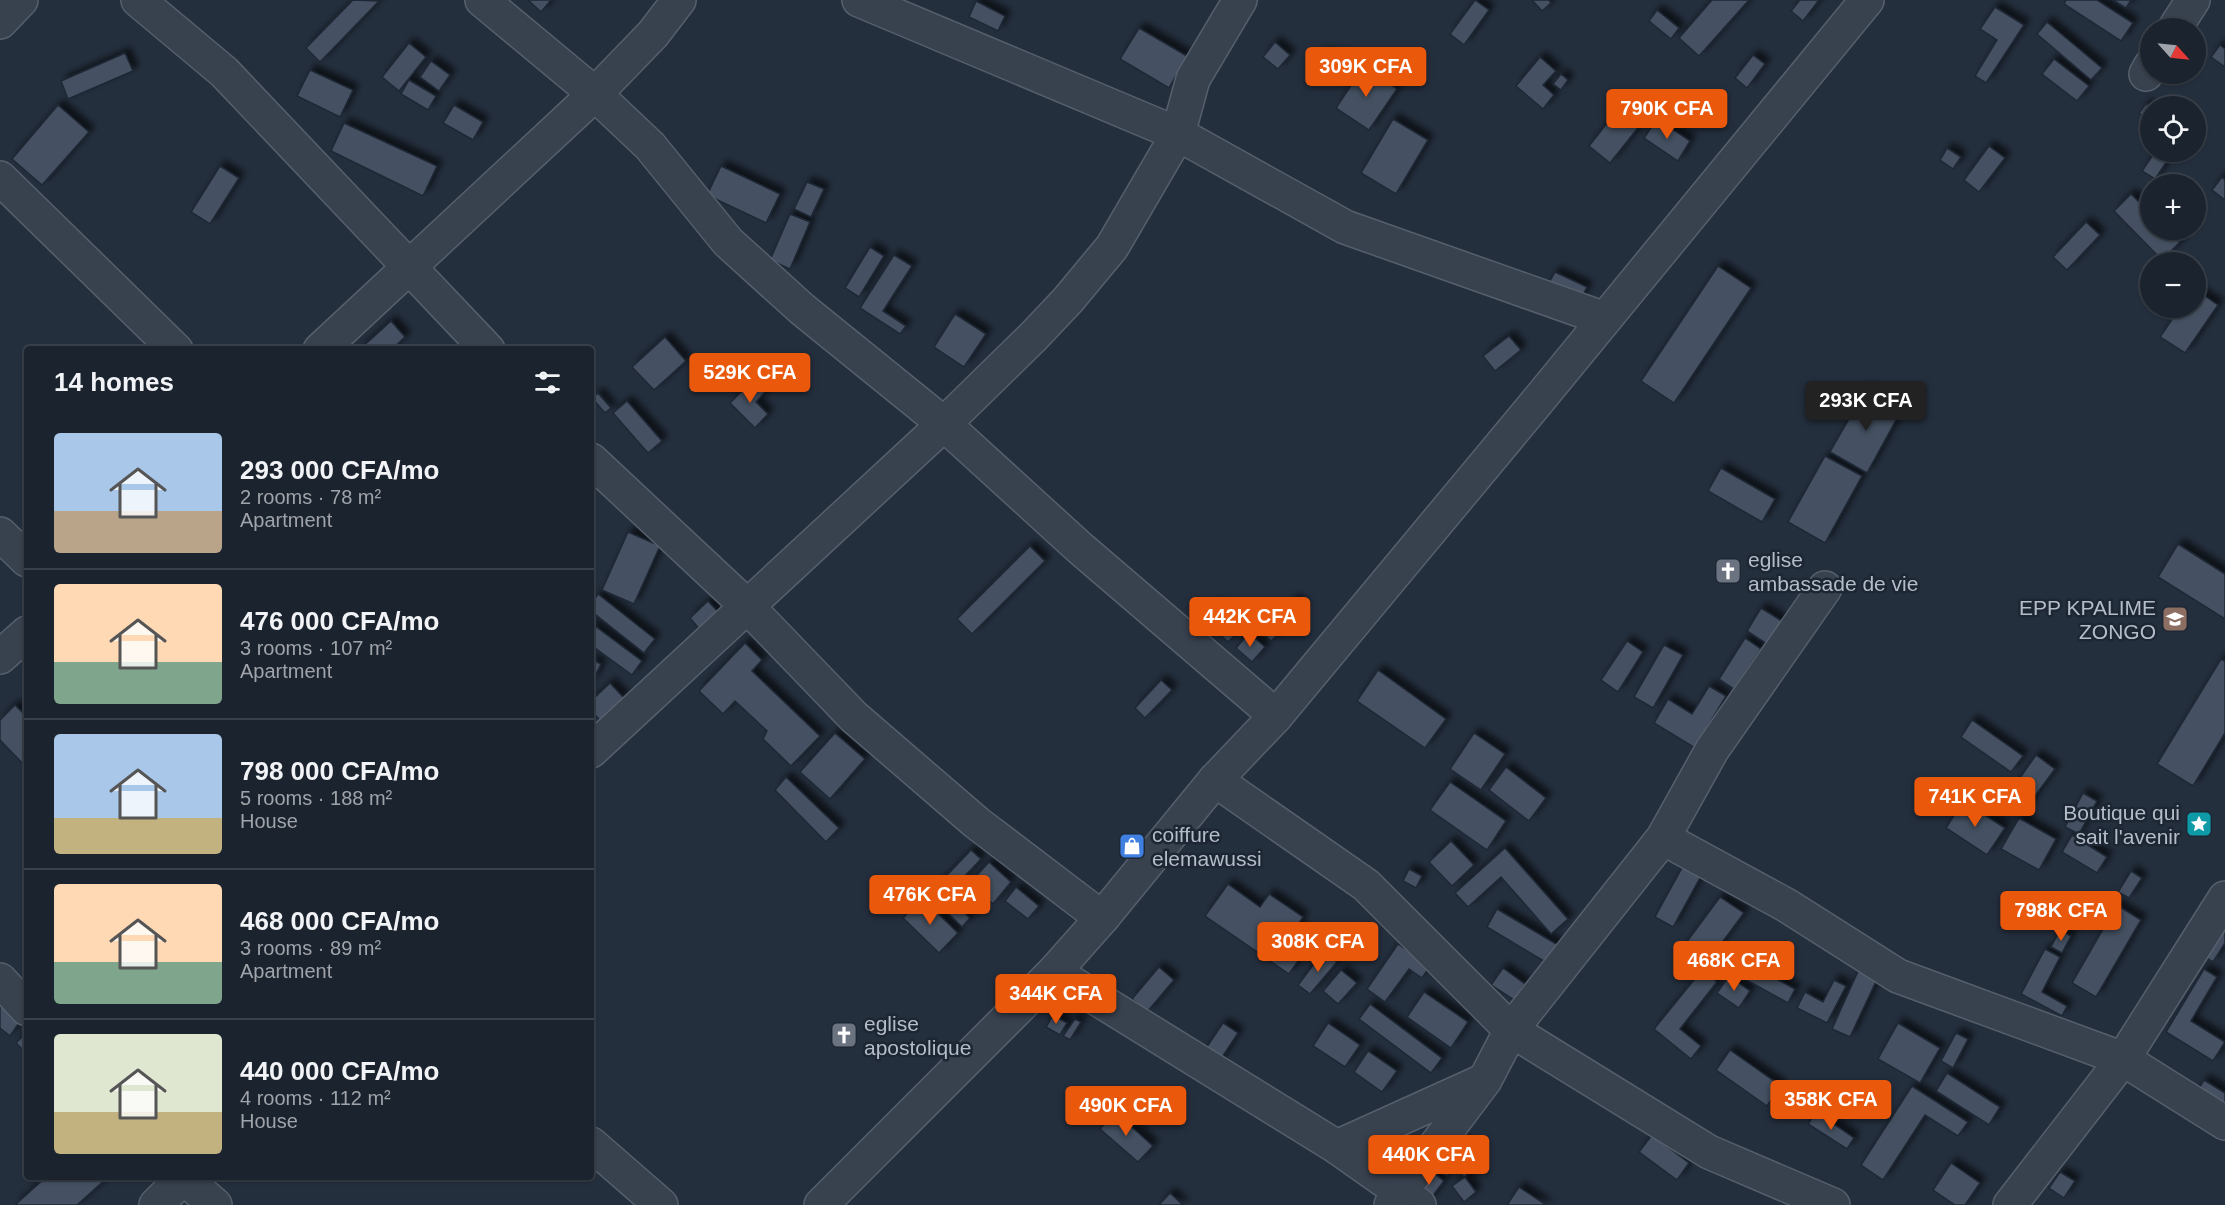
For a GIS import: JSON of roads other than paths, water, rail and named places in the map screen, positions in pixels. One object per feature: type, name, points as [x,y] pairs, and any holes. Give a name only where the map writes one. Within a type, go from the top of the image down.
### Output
[{"type":"street","points":[[0,22],[21,0]]},
{"type":"street","points":[[138,0],[224,72],[484,346]]},
{"type":"street","points":[[482,0],[595,94],[650,146],[728,242],[802,309],[944,424],[1080,548],[1276,716]]},
{"type":"street","points":[[325,346],[595,94],[653,34],[679,0]]},
{"type":"street","points":[[859,0],[1178,134],[1345,227],[1605,319]]},
{"type":"street","points":[[594,748],[944,424],[1034,337],[1068,300],[1112,247],[1178,134],[1192,79],[1240,0]]},
{"type":"street","points":[[821,1205],[1054,972],[1102,918],[1215,780],[1276,716],[1867,0]]},
{"type":"street","points":[[2181,18],[2193,0]]},
{"type":"street","points":[[0,178],[172,346]]},
{"type":"street","points":[[594,463],[746,605],[854,717],[978,823],[1102,918]]},
{"type":"street","points":[[0,534],[24,557]]},
{"type":"street","points":[[1054,972],[1337,1147],[1404,1201],[1485,1080],[1511,1030],[1663,838],[1712,750],[1825,588]]},
{"type":"street","points":[[0,657],[24,636]]},
{"type":"street","points":[[1215,780],[1366,885],[1511,1030],[1709,1152],[1833,1205]]},
{"type":"street","points":[[1663,838],[1786,904],[1898,976],[2123,1059],[2225,1123]]},
{"type":"street","points":[[2010,1205],[2123,1059],[2225,898]]},
{"type":"street","points":[[0,980],[24,1006]]},
{"type":"street","points":[[1337,1147],[1485,1080]]},
{"type":"street","points":[[594,1147],[661,1205]]},
{"type":"street","points":[[156,1205],[181,1180]]},
{"type":"street","points":[[185,1180],[215,1205]]},
{"type":"place","name":"eglise ambassade de vie","points":[[1728,571]]},
{"type":"place","name":"EPP KPALIME ZONGO","points":[[2175,619]]},
{"type":"place","name":"Boutique qui sait l'avenir","points":[[2199,824]]},
{"type":"place","name":"coiffure elemawussi","points":[[1132,846]]},
{"type":"place","name":"eglise apostolique","points":[[844,1035]]}]
